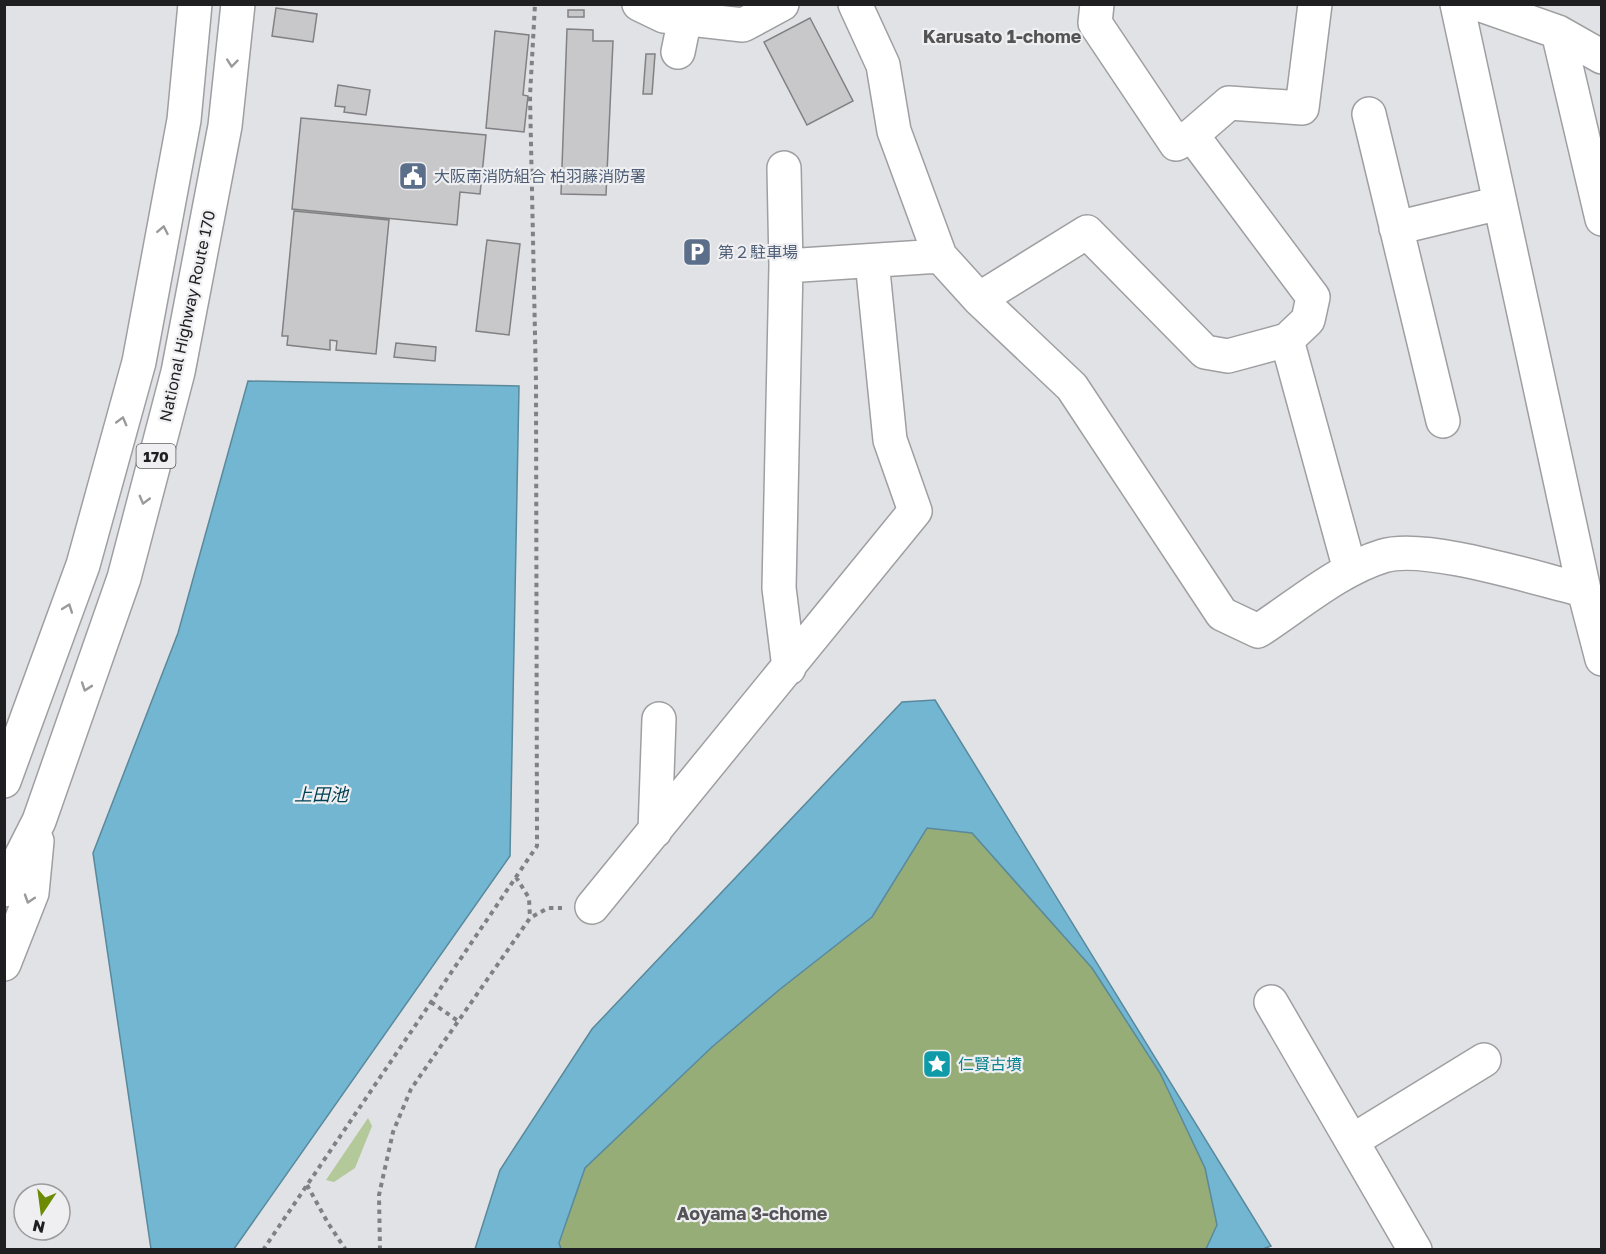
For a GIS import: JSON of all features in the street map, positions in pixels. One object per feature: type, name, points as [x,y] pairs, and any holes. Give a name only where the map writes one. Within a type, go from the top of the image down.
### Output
[{"type":"main road","name":"170","points":[[4,781],[11,754],[83,565],[139,362],[184,120],[195,4]]},
{"type":"main road","name":"National Highway Route 170","points":[[4,890],[39,821],[124,578],[178,372],[225,126],[238,4]]},
{"type":"main road","points":[[639,4],[664,16],[743,25],[782,4]]},
{"type":"main road","points":[[855,4],[883,65],[894,131],[940,256],[979,298],[1072,387],[1222,614],[1258,631],[1350,570],[1385,556],[1427,553],[1591,600]]},
{"type":"main road","points":[[1097,4],[1095,23],[1176,144],[1192,135],[1229,103],[1302,108],[1315,4]]},
{"type":"main road","points":[[1457,4],[1591,600],[1602,659]]},
{"type":"main road","points":[[1478,4],[1558,32],[1602,57]]},
{"type":"main road","points":[[678,52],[685,18]]},
{"type":"main road","points":[[1558,32],[1602,219]]},
{"type":"main road","points":[[1369,114],[1443,421]]},
{"type":"main road","points":[[979,298],[1087,232],[1205,352],[1228,356],[1287,340],[1308,320],[1313,297],[1192,135]]},
{"type":"main road","points":[[784,168],[786,266],[779,588],[789,668]]},
{"type":"main road","points":[[1396,228],[1500,203]]},
{"type":"main road","points":[[786,266],[940,256]]},
{"type":"main road","points":[[592,907],[915,511],[890,440],[872,261]]},
{"type":"main road","points":[[1287,340],[1350,570]]},
{"type":"main road","points":[[655,831],[659,719]]},
{"type":"main road","points":[[4,964],[32,893],[39,821]]},
{"type":"main road","points":[[1271,1002],[1415,1250]]},
{"type":"main road","points":[[1352,1141],[1484,1060]]},
{"type":"path","points":[[263,1250],[537,846],[536,382],[530,96],[535,4]]},
{"type":"path","points":[[516,877],[530,898],[530,918]]},
{"type":"path","points":[[380,1250],[379,1195],[393,1132],[411,1089],[530,918],[548,908],[592,907]]},
{"type":"path","points":[[431,1002],[458,1021]]},
{"type":"path","points":[[307,1184],[323,1215],[346,1250]]},
{"type":"green space","points":[[926,828],[972,833],[1092,968],[1160,1073],[1205,1168],[1218,1225],[1206,1250],[561,1250],[559,1244],[585,1168],[712,1047],[779,990],[872,917]]},
{"type":"green space","points":[[368,1118],[372,1126],[355,1168],[334,1182],[326,1180]]},
{"type":"water","name":"上田池","points":[[248,381],[519,386],[510,856],[234,1249],[151,1249],[93,853],[178,633]]},
{"type":"water","points":[[935,700],[1271,1246],[1263,1249],[1206,1249],[1217,1225],[1205,1168],[1160,1073],[1092,968],[972,833],[927,828],[872,917],[779,990],[712,1047],[585,1168],[559,1243],[561,1249],[475,1249],[500,1170],[592,1029],[902,702]]},
{"type":"building","points":[[276,8],[317,14],[313,42],[272,36]]},
{"type":"building","points":[[568,10],[584,10],[584,17],[568,17]]},
{"type":"building","points":[[810,18],[853,101],[807,125],[764,42]]},
{"type":"building","points":[[567,29],[593,30],[593,41],[613,41],[606,195],[561,194]]},
{"type":"building","points":[[495,31],[529,35],[523,95],[528,96],[524,132],[486,128]]},
{"type":"building","points":[[646,54],[655,54],[652,94],[643,94]]},
{"type":"building","points":[[338,85],[370,90],[366,115],[344,112],[345,107],[335,106]]},
{"type":"building","points":[[301,118],[486,135],[480,194],[460,192],[457,225],[292,209]]},
{"type":"building","points":[[294,211],[389,220],[376,354],[336,350],[337,341],[330,340],[330,350],[287,345],[288,336],[282,336]]},
{"type":"building","points":[[487,240],[520,244],[509,335],[476,331]]},
{"type":"building","points":[[396,343],[436,347],[435,361],[394,357]]},
{"type":"place","name":"大阪南消防組合 柏羽藤消防署","points":[[413,176]]},
{"type":"place","name":"第２駐車場","points":[[697,252]]},
{"type":"place","name":"仁賢古墳","points":[[937,1064]]},
{"type":"district","name":"Karusato 1-chome","points":[[1002,36]]},
{"type":"district","name":"Aoyama 3-chome","points":[[752,1213]]}]
